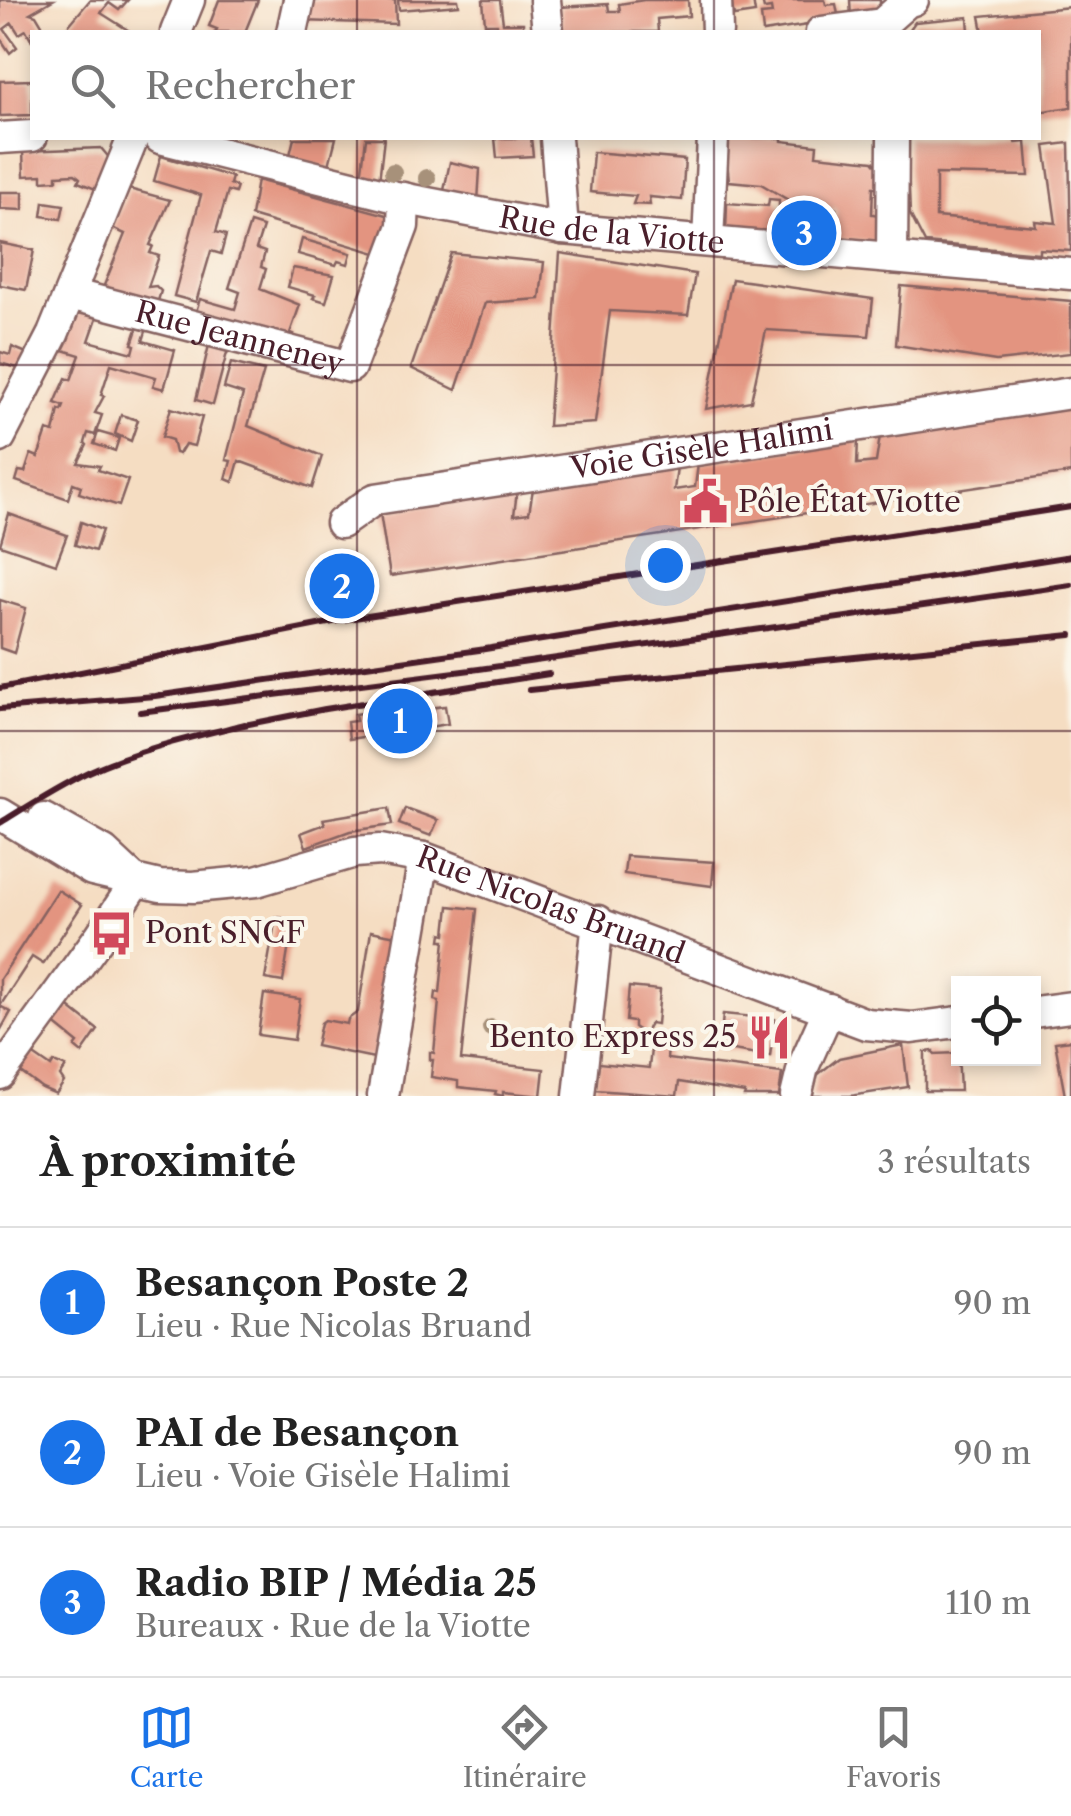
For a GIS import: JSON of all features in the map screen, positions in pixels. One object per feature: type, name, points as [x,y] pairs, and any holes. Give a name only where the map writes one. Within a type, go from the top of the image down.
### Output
[{"type":"street","points":[[177,30],[189,0]]},
{"type":"street","points":[[292,30],[299,0]]},
{"type":"street","points":[[545,0],[548,30]]},
{"type":"street","points":[[716,0],[716,30]]},
{"type":"street","points":[[836,30],[882,24],[899,11]]},
{"type":"street","points":[[0,138],[30,136]]},
{"type":"street","points":[[0,437],[30,384],[133,140]]},
{"type":"street","name":"Rue de la Viotte","points":[[176,140],[269,152],[404,198],[563,228],[1071,274]]},
{"type":"street","points":[[556,140],[563,228]]},
{"type":"street","points":[[708,241],[713,140]]},
{"type":"street","points":[[892,258],[893,140]]},
{"type":"street","name":"Rue Jeanneney","points":[[70,294],[350,367],[403,226],[404,198]]},
{"type":"street","name":"Voie Gisèle Halimi","points":[[341,524],[375,499],[1071,393]]},
{"type":"street","points":[[0,793],[104,852],[136,882],[0,1074]]},
{"type":"street","name":"Rue Nicolas Bruand","points":[[0,814],[92,870],[136,882],[193,886],[256,881],[355,852],[380,850],[424,858],[866,1024],[890,1028],[951,1023]]},
{"type":"street","points":[[383,1096],[424,858]]},
{"type":"street","points":[[579,1096],[598,921]]},
{"type":"street","points":[[1041,1011],[1071,1006]]},
{"type":"street","points":[[796,1096],[804,1066],[830,1009]]},
{"type":"building","points":[[0,0],[53,0],[30,13],[36,15],[45,30],[30,30],[30,37],[26,30],[19,34],[12,23],[4,29],[17,47],[10,53],[0,38]]},
{"type":"building","points":[[90,0],[128,0],[119,10],[109,3],[101,13],[128,30],[68,30]]},
{"type":"building","points":[[219,0],[258,0],[246,30],[216,30],[209,26]]},
{"type":"building","points":[[307,0],[395,0],[396,24],[302,21]]},
{"type":"building","points":[[398,0],[458,0],[459,5],[399,10]]},
{"type":"building","points":[[483,0],[500,0],[503,23],[523,23],[523,30],[486,30],[497,24],[485,24]]},
{"type":"building","points":[[688,0],[689,16],[657,19],[658,30],[562,30],[560,7],[608,4],[609,11],[620,11],[619,4]]},
{"type":"building","points":[[731,0],[753,0],[755,13],[734,16]]},
{"type":"building","points":[[762,0],[825,0],[826,5],[836,4],[839,20],[763,30],[761,15],[772,14],[771,8],[764,9]]},
{"type":"building","points":[[850,0],[880,0],[880,14],[851,18]]},
{"type":"building","points":[[1071,7],[1071,107],[1041,112],[1041,30],[983,30],[980,16]]},
{"type":"building","points":[[968,17],[969,30],[909,30],[915,22]]},
{"type":"building","points":[[30,80],[30,115],[0,116],[0,81]]},
{"type":"building","points":[[294,140],[335,140],[328,169],[289,159]]},
{"type":"building","points":[[366,140],[384,140],[379,181],[361,177]]},
{"type":"building","points":[[495,140],[531,140],[533,156],[497,158]]},
{"type":"building","points":[[725,140],[782,140],[817,145],[816,155],[873,161],[879,168],[879,187],[873,187],[872,214],[879,215],[879,243],[834,239],[836,209],[832,208],[830,242],[726,232],[727,203],[768,206],[769,199],[779,200],[779,207],[805,209],[807,203],[790,201],[761,184],[729,181]]},
{"type":"building","points":[[907,140],[1026,142],[1029,176],[936,174],[936,217],[1036,226],[1035,221],[1056,223],[1045,146],[1069,143],[1071,251],[1039,249],[1039,253],[925,243],[910,214]]},
{"type":"building","points":[[101,148],[111,160],[98,190],[78,182],[80,178],[75,174],[42,181],[42,175],[24,176],[23,151]]},
{"type":"building","points":[[593,152],[685,160],[682,200],[649,197],[650,205],[633,204],[636,196],[590,192]]},
{"type":"building","points":[[161,156],[232,177],[230,184],[237,187],[235,193],[228,191],[216,232],[226,235],[221,254],[211,251],[196,302],[174,296],[201,195],[154,181]]},
{"type":"building","points":[[450,162],[480,169],[478,202],[443,195]]},
{"type":"building","points":[[257,180],[398,218],[386,256],[251,216]]},
{"type":"building","points":[[129,189],[170,200],[150,245],[150,253],[159,256],[148,287],[156,286],[161,291],[157,304],[103,288],[125,234],[112,228]]},
{"type":"building","points":[[0,192],[23,192],[23,210],[0,209]]},
{"type":"building","points":[[44,202],[64,205],[61,219],[42,216]]},
{"type":"building","points":[[250,223],[263,227],[256,249],[265,252],[261,267],[266,269],[260,289],[300,305],[290,333],[294,334],[291,342],[195,315],[200,299],[235,309],[240,292],[229,288]]},
{"type":"building","points":[[302,239],[351,253],[348,264],[338,261],[336,265],[298,254]]},
{"type":"building","points":[[0,243],[34,250],[26,290],[0,285]]},
{"type":"building","points":[[451,253],[544,262],[540,299],[485,303],[456,390],[411,368]]},
{"type":"building","points":[[560,253],[695,274],[688,315],[610,311],[595,423],[548,426]]},
{"type":"building","points":[[293,268],[334,275],[326,302],[288,287]]},
{"type":"building","points":[[732,279],[873,299],[869,336],[766,330],[751,401],[706,409]]},
{"type":"building","points":[[901,286],[1071,301],[1071,353],[996,361],[896,345]]},
{"type":"building","points":[[79,310],[98,315],[89,341],[133,353],[138,326],[147,328],[143,341],[175,350],[164,389],[153,386],[156,377],[111,364],[101,395],[104,396],[95,413],[102,415],[95,435],[88,433],[78,463],[100,466],[98,470],[128,480],[119,506],[79,493],[81,486],[73,483],[68,499],[16,481],[19,471],[25,472],[31,454],[38,457],[47,431],[54,433],[59,410],[64,406],[55,403],[66,378],[71,380],[80,355],[63,350]]},
{"type":"building","points":[[209,345],[228,349],[213,405],[196,400]]},
{"type":"building","points":[[12,347],[29,354],[21,369],[0,363],[0,352],[10,355]]},
{"type":"building","points":[[231,363],[264,371],[248,426],[322,456],[312,488],[239,461],[233,482],[226,479],[231,461],[226,460],[243,394],[224,388]]},
{"type":"building","name":"Pôle État Viotte","points":[[1071,407],[1071,473],[390,576],[380,513],[517,491],[514,515],[529,513],[533,489],[677,467],[674,490],[695,487],[698,464],[858,439],[857,464],[876,462],[880,436]]},
{"type":"building","points":[[171,408],[202,417],[194,446],[185,444],[179,454],[175,453],[172,440],[162,437]]},
{"type":"building","points":[[121,415],[138,420],[131,441],[115,434]]},
{"type":"building","points":[[98,432],[119,438],[115,451],[94,444]]},
{"type":"building","points":[[9,514],[67,535],[56,564],[0,545]]},
{"type":"building","points":[[81,522],[102,530],[95,551],[75,545]]},
{"type":"building","points":[[363,565],[368,601],[322,607],[317,572]]},
{"type":"building","points":[[0,600],[26,608],[14,653],[0,648]]},
{"type":"building","points":[[414,705],[414,710],[445,706],[448,724],[349,739],[347,722],[356,721],[355,714]]},
{"type":"building","points":[[389,808],[392,825],[350,831],[306,847],[301,833],[325,824],[323,819]]},
{"type":"building","points":[[405,808],[438,820],[431,836],[399,824]]},
{"type":"building","points":[[626,856],[714,862],[712,886],[624,874]]},
{"type":"building","points":[[58,890],[82,905],[43,964],[32,957],[0,1006],[0,979]]},
{"type":"building","points":[[449,906],[477,909],[461,1060],[544,1069],[541,1096],[503,1092],[503,1096],[495,1094],[496,1091],[458,1087],[458,1081],[431,1077],[430,1052],[434,1053],[439,1001],[435,1000],[436,992],[440,993],[445,940],[441,940],[442,933],[446,934]]},
{"type":"building","points":[[276,917],[293,920],[283,982],[265,979]]},
{"type":"building","points":[[371,931],[396,936],[374,1058],[316,1046],[321,1023],[325,1020],[347,1024],[358,1012]]},
{"type":"building","points":[[629,987],[660,990],[657,1024],[650,1023],[644,1034],[634,1027],[634,1022],[626,1021]]},
{"type":"building","points":[[264,994],[300,999],[294,1040],[258,1035]]},
{"type":"building","points":[[65,1004],[98,1030],[82,1053],[75,1047],[78,1043],[52,1022]]},
{"type":"building","points":[[0,1006],[11,1012],[0,1031]]},
{"type":"building","points":[[723,1014],[775,1019],[770,1056],[720,1048]]},
{"type":"building","points":[[1071,1040],[1071,1096],[1065,1096],[1055,1042]]},
{"type":"building","points":[[903,1045],[908,1087],[850,1096],[812,1096],[816,1076],[839,1058]]},
{"type":"building","points":[[668,1048],[667,1059],[782,1073],[779,1096],[744,1096],[745,1093],[679,1082],[677,1096],[595,1090],[599,1063],[649,1068],[651,1049]]},
{"type":"building","points":[[28,1051],[51,1067],[54,1062],[66,1067],[60,1076],[64,1082],[56,1094],[16,1069]]},
{"type":"building","points":[[925,1052],[951,1053],[951,1066],[959,1066],[960,1091],[925,1091]]},
{"type":"railway","points":[[0,688],[348,619],[1071,507]]},
{"type":"railway","points":[[0,709],[155,696],[479,650],[1071,556]]},
{"type":"railway","points":[[140,712],[479,669],[1071,585]]},
{"type":"railway","points":[[529,690],[1071,635]]},
{"type":"railway","points":[[234,727],[549,674]]},
{"type":"railway","points":[[0,823],[107,764],[245,724]]},
{"type":"place","name":"Radio BIP / Média 25","points":[[804,233]]},
{"type":"place","name":"Pôle État Viotte","points":[[705,502]]},
{"type":"place","name":"PAI de Besançon","points":[[342,586]]},
{"type":"place","name":"Besançon Poste 2","points":[[400,721]]},
{"type":"place","name":"Pont SNCF","points":[[112,933]]},
{"type":"place","name":"Bento Express 25","points":[[769,1037]]}]
